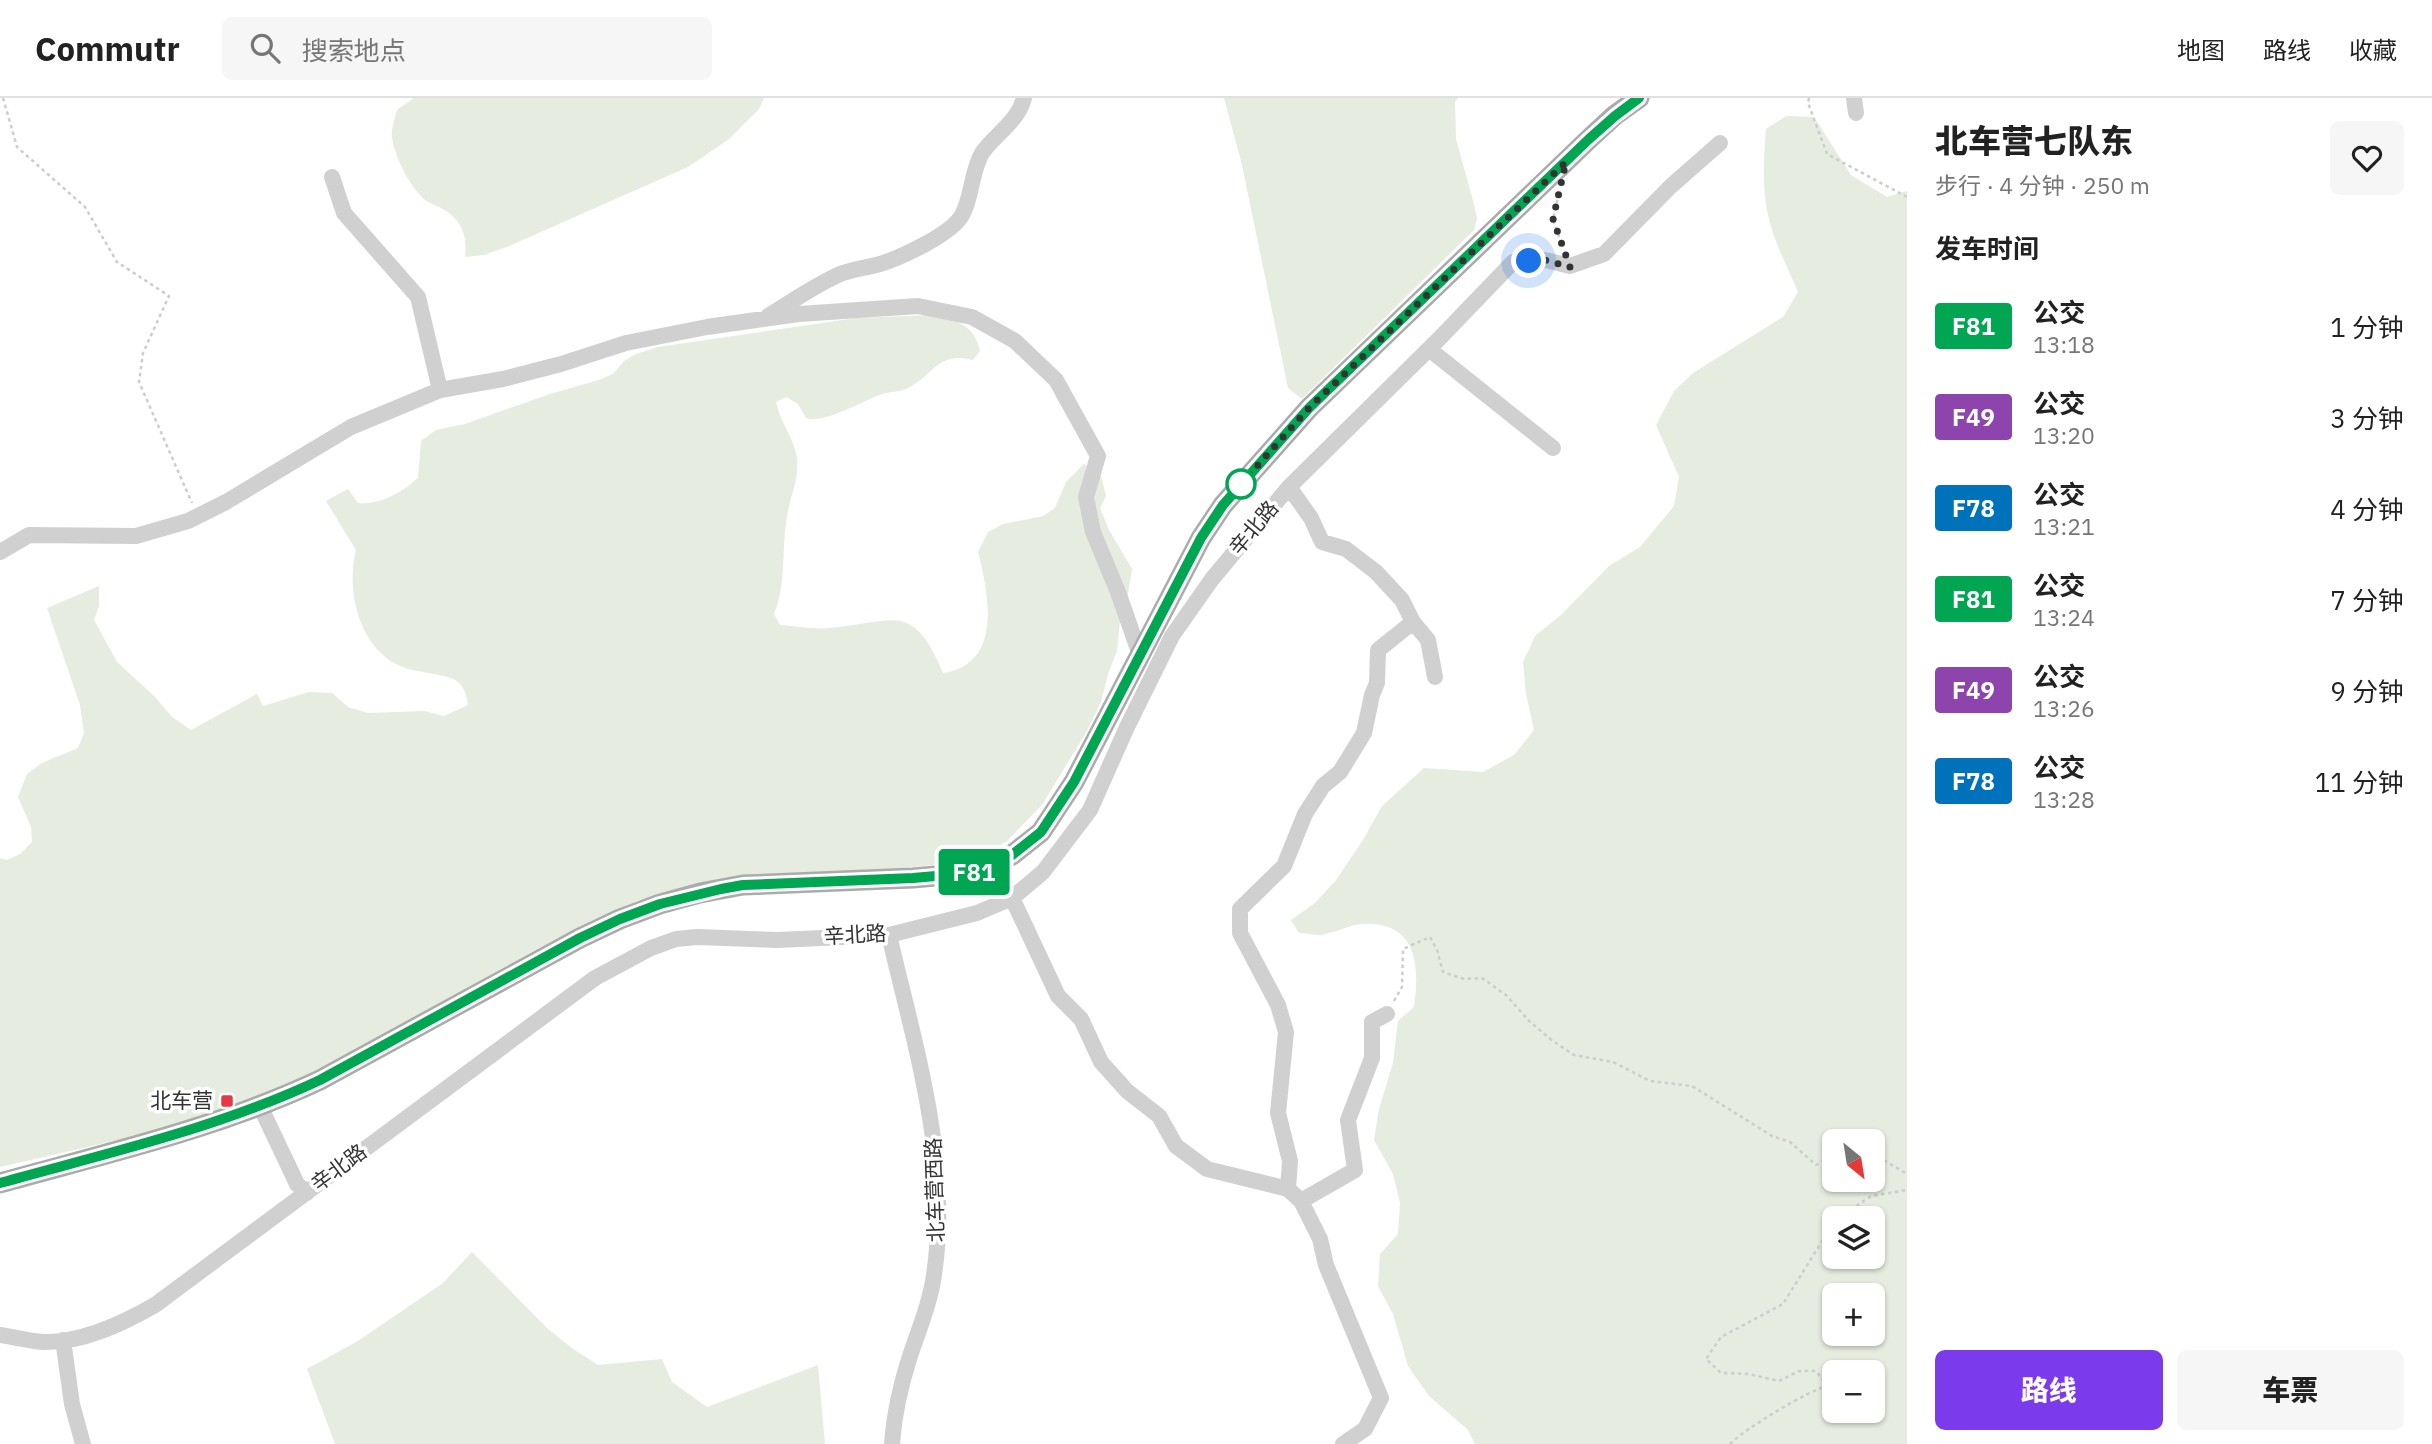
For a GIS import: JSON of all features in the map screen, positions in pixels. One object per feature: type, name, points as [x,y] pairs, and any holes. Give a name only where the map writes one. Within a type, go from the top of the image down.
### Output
[{"type":"main road","points":[[0,1183],[186,1132],[260,1106],[320,1080],[580,938],[660,904],[743,885],[970,873],[986,869],[1025,846],[1041,832],[1074,782],[1201,538],[1223,505],[1309,408],[1566,162],[1615,116],[1639,98]]},
{"type":"street","points":[[763,319],[840,274],[882,263],[947,230],[962,216],[973,174],[983,152],[1022,107],[1024,98]]},
{"type":"street","points":[[1570,267],[1604,254],[1671,186],[1720,143]]},
{"type":"street","points":[[332,177],[344,213],[418,297],[440,390]]},
{"type":"street","name":"辛北路","points":[[0,1335],[45,1342],[63,1340],[122,1324],[155,1305],[595,978],[650,948],[676,939],[697,937],[777,940],[889,935],[977,913],[1012,898],[1043,872],[1090,810],[1171,636],[1212,579],[1289,487],[1513,262],[1545,260],[1570,267]]},
{"type":"street","points":[[0,552],[29,536],[135,536],[188,521],[226,502],[351,427],[440,390],[503,379],[626,343],[799,314],[918,306],[972,317],[1015,341],[1056,380],[1098,456],[1086,497],[1093,532],[1140,655]]},
{"type":"street","points":[[1429,349],[1553,448]]},
{"type":"street","points":[[1289,487],[1311,518],[1322,542],[1346,549],[1376,572],[1402,600],[1413,622],[1428,640],[1435,677]]},
{"type":"street","points":[[1288,1189],[1290,1161],[1278,1113],[1286,1032],[1278,1005],[1240,933],[1240,909],[1284,866],[1305,814],[1323,786],[1340,772],[1364,733],[1377,683],[1378,650],[1413,622]]},
{"type":"street","points":[[1012,898],[1058,996],[1081,1019],[1101,1062],[1127,1091],[1158,1116],[1176,1146],[1207,1169],[1288,1189],[1301,1201],[1320,1239],[1326,1265],[1381,1398],[1365,1429],[1343,1444]]},
{"type":"street","name":"北车营西路","points":[[889,935],[932,1119],[939,1211],[932,1292],[905,1371],[893,1425],[892,1444]]},
{"type":"street","points":[[1301,1201],[1355,1170],[1348,1119],[1371,1058],[1372,1022],[1387,1014]]},
{"type":"street","points":[[260,1106],[292,1174],[307,1193]]},
{"type":"street","points":[[63,1340],[72,1404],[83,1444]]},
{"type":"path","points":[[3,98],[17,147],[85,207],[117,262],[169,296],[143,353],[139,382],[198,516]]},
{"type":"path","points":[[1809,98],[1808,103],[1827,154],[1907,197]]},
{"type":"path","points":[[1566,162],[1553,219],[1570,267]]},
{"type":"path","points":[[1387,1014],[1402,987],[1403,949],[1430,937],[1443,972],[1464,979],[1482,978],[1506,995],[1530,1022],[1574,1055],[1614,1062],[1650,1081],[1692,1086],[1772,1136],[1790,1142],[1816,1165],[1822,1162]]},
{"type":"path","points":[[1885,1161],[1907,1174]]},
{"type":"path","points":[[1856,1206],[1871,1196],[1907,1190]]},
{"type":"path","points":[[1730,1444],[1740,1433],[1813,1389],[1827,1386],[1816,1371],[1799,1371],[1779,1381],[1748,1374],[1721,1373],[1706,1359],[1721,1338],[1783,1304],[1822,1241]]},
{"type":"shaded area","points":[[414,98],[764,98],[759,109],[729,139],[688,167],[509,246],[484,255],[465,257],[465,239],[458,222],[419,194],[408,179],[393,145],[393,124],[397,110]]},
{"type":"shaded area","points":[[1224,98],[1458,98],[1455,102],[1456,139],[1475,208],[1477,219],[1474,230],[1302,399],[1288,388],[1242,165]]},
{"type":"shaded area","points":[[1786,116],[1814,117],[1851,175],[1887,197],[1907,191],[1907,1444],[1475,1444],[1468,1430],[1429,1396],[1408,1366],[1393,1314],[1378,1286],[1380,1254],[1398,1234],[1400,1203],[1393,1174],[1374,1140],[1379,1109],[1393,1063],[1398,1021],[1414,1007],[1416,976],[1411,949],[1404,938],[1394,930],[1380,925],[1362,924],[1318,935],[1299,933],[1291,920],[1315,903],[1336,880],[1382,806],[1424,768],[1483,772],[1514,755],[1534,730],[1526,694],[1523,662],[1535,636],[1561,615],[1609,566],[1640,547],[1674,506],[1679,477],[1656,425],[1674,391],[1693,373],[1783,317],[1798,292],[1767,211],[1764,160],[1766,129]]},
{"type":"shaded area","points":[[931,315],[963,325],[973,334],[980,351],[973,360],[960,358],[942,362],[903,390],[882,394],[823,418],[806,418],[798,404],[786,397],[776,402],[794,446],[797,470],[785,529],[781,590],[774,614],[780,625],[811,628],[899,621],[910,625],[921,634],[943,673],[962,667],[975,656],[983,642],[987,625],[986,588],[978,552],[988,532],[1003,524],[1043,516],[1055,508],[1066,482],[1084,464],[1101,476],[1106,496],[1100,508],[1109,530],[1132,569],[1128,594],[1121,611],[1117,651],[1101,702],[1087,731],[1042,805],[1007,841],[984,855],[935,865],[746,875],[637,901],[535,950],[348,1055],[244,1105],[131,1137],[0,1167],[0,858],[7,860],[20,854],[32,842],[31,827],[18,797],[27,774],[42,763],[78,748],[84,733],[80,705],[47,608],[99,586],[99,606],[94,620],[117,662],[155,697],[172,717],[191,730],[257,694],[263,706],[309,692],[332,693],[348,707],[368,713],[424,711],[444,716],[468,705],[464,690],[453,679],[396,664],[372,643],[358,614],[354,598],[353,565],[356,550],[326,501],[348,489],[358,503],[375,502],[390,497],[418,478],[421,441],[436,430],[465,424],[599,380],[613,374],[624,361],[636,354],[658,347],[856,318]]},
{"type":"shaded area","points":[[472,1252],[547,1328],[573,1349],[598,1365],[662,1359],[672,1382],[707,1407],[818,1365],[825,1444],[335,1444],[307,1369],[358,1341],[443,1283]]},
{"type":"bus line","name":"F81","points":[[0,1183],[186,1132],[290,1094],[580,938],[660,904],[743,885],[970,873],[986,869],[1012,855],[1041,832],[1074,782],[1201,538],[1223,505],[1260,460],[1309,408],[1589,139],[1639,98]]},
{"type":"place","name":"北车营","points":[[227,1101]]},
{"type":"route","points":[[1241,484],[1309,408],[1566,162],[1553,219],[1570,267],[1545,260],[1529,261]]}]
